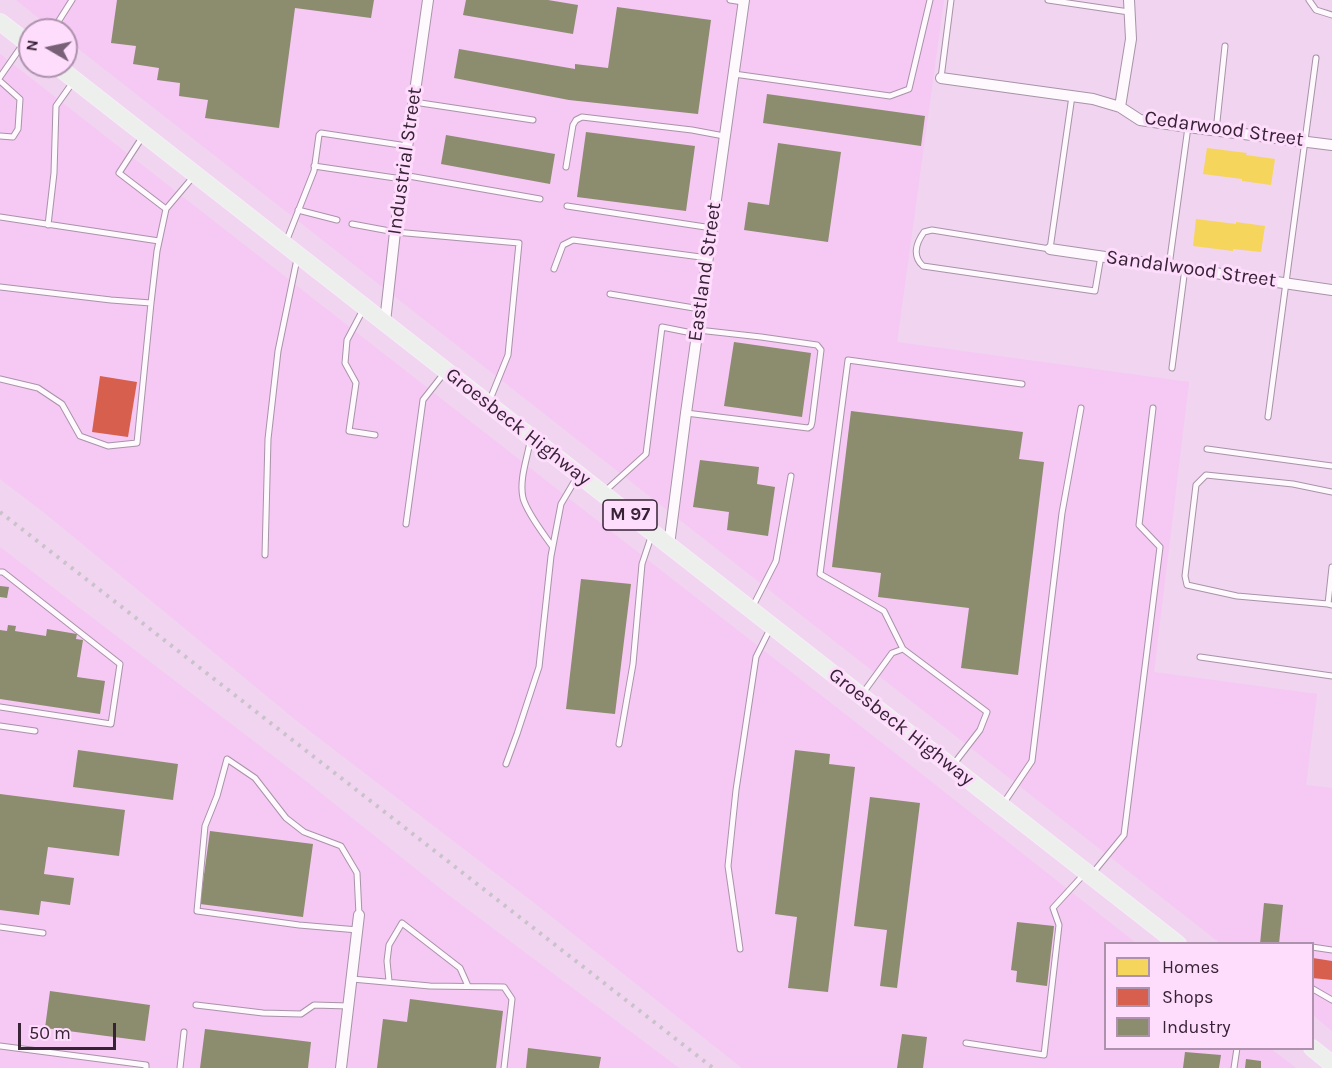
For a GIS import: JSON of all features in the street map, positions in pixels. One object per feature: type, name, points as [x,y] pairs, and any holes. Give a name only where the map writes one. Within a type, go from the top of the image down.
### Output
[{"type":"main road","points":[[0,22],[18,36]]},
{"type":"main road","name":"Groesbeck Highway","points":[[72,78],[1175,942]]},
{"type":"main road","points":[[1314,1050],[1332,1064]]},
{"type":"street","name":"Industrial Street","points":[[385,322],[395,232],[428,0]]},
{"type":"street","points":[[1120,107],[1131,39],[1129,0]]},
{"type":"street","name":"Eastland Street","points":[[669,545],[743,1]]},
{"type":"street","name":"Cedarwood Street","points":[[941,78],[1093,99],[1120,107],[1140,120],[1332,145]]},
{"type":"street","name":"Sandalwood Street","points":[[1050,249],[1332,290]]},
{"type":"street","points":[[341,1068],[359,915]]},
{"type":"lane","points":[[61,18],[72,0]]},
{"type":"lane","points":[[730,0],[743,1]]},
{"type":"lane","points":[[733,74],[890,96],[909,89],[930,0]]},
{"type":"lane","points":[[941,78],[951,0]]},
{"type":"lane","points":[[1048,0],[1129,12]]},
{"type":"lane","points":[[1309,0],[1316,10],[1332,15]]},
{"type":"lane","points":[[1216,130],[1225,46]]},
{"type":"lane","points":[[0,136],[14,137],[18,129],[20,99],[0,79],[18,55]]},
{"type":"lane","points":[[1268,417],[1316,58]]},
{"type":"lane","points":[[48,225],[54,173],[56,106],[74,80]]},
{"type":"lane","points":[[1072,96],[1050,249],[932,230],[924,232],[918,241],[917,261],[923,266],[1095,291],[1101,256]]},
{"type":"lane","points":[[414,102],[533,120]]},
{"type":"lane","points":[[566,167],[573,125],[582,117],[724,136]]},
{"type":"lane","points":[[1169,266],[1188,127]]},
{"type":"lane","points":[[265,555],[268,439],[278,351],[298,210],[314,171],[319,135],[321,133],[407,146]]},
{"type":"lane","points":[[144,134],[119,173],[166,209]]},
{"type":"lane","points":[[314,166],[403,177],[540,199]]},
{"type":"lane","points":[[0,380],[38,388],[62,404],[80,436],[108,446],[137,443],[159,241],[166,209],[195,174]]},
{"type":"lane","points":[[567,206],[712,228]]},
{"type":"lane","points":[[298,210],[337,220]]},
{"type":"lane","points":[[0,217],[159,241]]},
{"type":"lane","points":[[352,224],[395,232],[519,243],[508,355],[488,403]]},
{"type":"lane","points":[[554,268],[563,245],[573,240],[708,258]]},
{"type":"lane","points":[[1172,368],[1185,268]]},
{"type":"lane","points":[[0,287],[152,303]]},
{"type":"lane","points":[[610,294],[700,309]]},
{"type":"lane","points":[[364,307],[347,340],[345,363],[356,383],[349,431],[375,435]]},
{"type":"lane","points":[[602,493],[646,454],[662,327],[817,345],[821,350],[812,422],[808,428],[686,413]]},
{"type":"lane","points":[[952,766],[980,730],[987,712],[903,649],[884,611],[820,574],[848,360],[1022,384]]},
{"type":"lane","points":[[406,524],[423,400],[446,371]]},
{"type":"lane","points":[[1002,806],[1032,761],[1062,513],[1081,408]]},
{"type":"lane","points":[[966,1043],[1044,1055],[1059,926],[1053,908],[1124,835],[1160,548],[1139,525],[1153,408]]},
{"type":"lane","points":[[531,437],[524,472],[523,499],[553,547]]},
{"type":"lane","points":[[1207,449],[1332,466]]},
{"type":"lane","points":[[506,764],[538,667],[553,547],[561,504],[579,474]]},
{"type":"lane","points":[[1332,492],[1293,484],[1206,475],[1196,485],[1185,576],[1187,585],[1238,596],[1330,605],[1332,567]]},
{"type":"lane","points":[[751,609],[776,561],[791,476]]},
{"type":"lane","points":[[620,744],[633,664],[642,564],[653,532]]},
{"type":"lane","points":[[0,572],[3,572],[120,664],[111,724],[0,707]]},
{"type":"lane","points":[[740,949],[728,866],[729,855],[736,790],[756,657],[771,625]]},
{"type":"lane","points":[[861,696],[892,653],[903,649]]},
{"type":"lane","points":[[1200,657],[1332,676]]},
{"type":"lane","points":[[0,726],[35,731]]},
{"type":"lane","points":[[358,930],[299,925],[197,911],[205,826],[217,796],[227,759],[255,778],[286,818],[304,832],[341,846],[357,873],[359,915]]},
{"type":"lane","points":[[389,981],[387,961],[389,945],[402,923],[460,968],[468,986]]},
{"type":"lane","points":[[0,927],[43,933]]},
{"type":"lane","points":[[1314,947],[1332,950]]},
{"type":"lane","points":[[352,979],[430,986],[504,987],[512,999],[504,1068]]},
{"type":"lane","points":[[1314,990],[1332,1000]]},
{"type":"lane","points":[[196,1005],[263,1013],[301,1014],[314,1005],[349,1006]]},
{"type":"lane","points":[[180,1068],[184,1032]]},
{"type":"lane","points":[[0,1046],[146,1065],[146,1068]]},
{"type":"lane","points":[[1234,1068],[1237,1050]]},
{"type":"shaded area","points":[[16,0],[944,0],[897,342],[1189,382],[1154,672],[1317,694],[1306,785],[1332,788],[1332,1031],[1314,1016],[1314,942],[1219,942],[78,48],[78,18],[39,18]]},
{"type":"shaded area","points":[[0,54],[18,68],[18,78],[31,78],[1135,942],[1104,942],[1104,1050],[1272,1050],[1296,1068],[742,1068],[532,901],[302,725],[46,514],[0,479]]},
{"type":"shaded area","points":[[0,547],[307,782],[447,894],[679,1068],[0,1068]]},
{"type":"building: Homes","points":[[1207,148],[1275,159],[1271,185],[1203,174]]},
{"type":"building: Homes","points":[[1196,219],[1265,226],[1261,252],[1193,246]]},
{"type":"building: Shops","points":[[100,376],[137,382],[128,437],[92,432]]},
{"type":"building: Shops","points":[[1314,958],[1332,961],[1332,980],[1314,978]]},
{"type":"building: Industry","points":[[117,0],[374,0],[371,18],[295,8],[279,128],[205,118],[208,100],[179,96],[180,83],[157,80],[159,68],[133,64],[136,46],[111,43]]},
{"type":"building: Industry","points":[[466,0],[548,0],[578,5],[573,34],[463,15]]},
{"type":"building: Industry","points":[[617,7],[711,20],[698,114],[569,100],[454,78],[459,49],[575,69],[575,64],[608,68]]},
{"type":"building: Industry","points":[[767,94],[925,116],[921,146],[763,123]]},
{"type":"building: Industry","points":[[586,132],[695,146],[686,211],[577,197]]},
{"type":"building: Industry","points":[[446,135],[555,154],[550,184],[441,164]]},
{"type":"building: Industry","points":[[778,143],[841,152],[828,242],[744,230],[748,202],[769,205]]},
{"type":"building: Industry","points":[[734,342],[811,353],[802,417],[724,406]]},
{"type":"building: Industry","points":[[851,411],[1023,432],[1019,459],[1044,462],[1018,675],[961,668],[969,608],[878,597],[881,573],[832,567]]},
{"type":"building: Industry","points":[[700,460],[759,467],[757,484],[775,487],[768,536],[727,530],[729,512],[693,507]]},
{"type":"building: Industry","points":[[581,579],[631,584],[615,714],[566,709]]},
{"type":"building: Industry","points":[[0,586],[9,587],[7,598],[0,597]]},
{"type":"building: Industry","points":[[8,625],[16,626],[15,631],[46,636],[47,629],[77,634],[76,639],[83,640],[77,677],[105,681],[100,714],[0,699],[0,630],[7,631]]},
{"type":"building: Industry","points":[[78,750],[178,764],[173,800],[73,787]]},
{"type":"building: Industry","points":[[795,750],[830,754],[829,764],[855,767],[828,992],[788,988],[797,917],[775,914]]},
{"type":"building: Industry","points":[[0,794],[125,810],[119,856],[48,847],[44,874],[74,878],[70,905],[41,901],[39,915],[0,910]]},
{"type":"building: Industry","points":[[870,797],[920,803],[897,988],[880,986],[887,930],[854,926]]},
{"type":"building: Industry","points":[[210,831],[313,844],[303,917],[200,904]]},
{"type":"building: Industry","points":[[1264,903],[1283,905],[1279,942],[1260,942]]},
{"type":"building: Industry","points":[[1017,922],[1054,926],[1047,986],[1016,982],[1017,971],[1011,970]]},
{"type":"building: Industry","points":[[50,991],[150,1005],[145,1041],[45,1028]]},
{"type":"building: Industry","points":[[410,999],[503,1011],[496,1068],[377,1068],[383,1019],[407,1022]]},
{"type":"building: Industry","points":[[205,1029],[311,1042],[308,1068],[200,1068]]},
{"type":"building: Industry","points":[[902,1034],[927,1037],[923,1068],[897,1068]]},
{"type":"building: Industry","points":[[528,1048],[601,1057],[599,1068],[526,1068]]},
{"type":"building: Industry","points":[[1185,1052],[1221,1055],[1219,1068],[1183,1068]]},
{"type":"building: Industry","points":[[1246,1059],[1261,1061],[1261,1068],[1245,1068]]},
{"type":"railway","points":[[0,512],[713,1068]]}]
